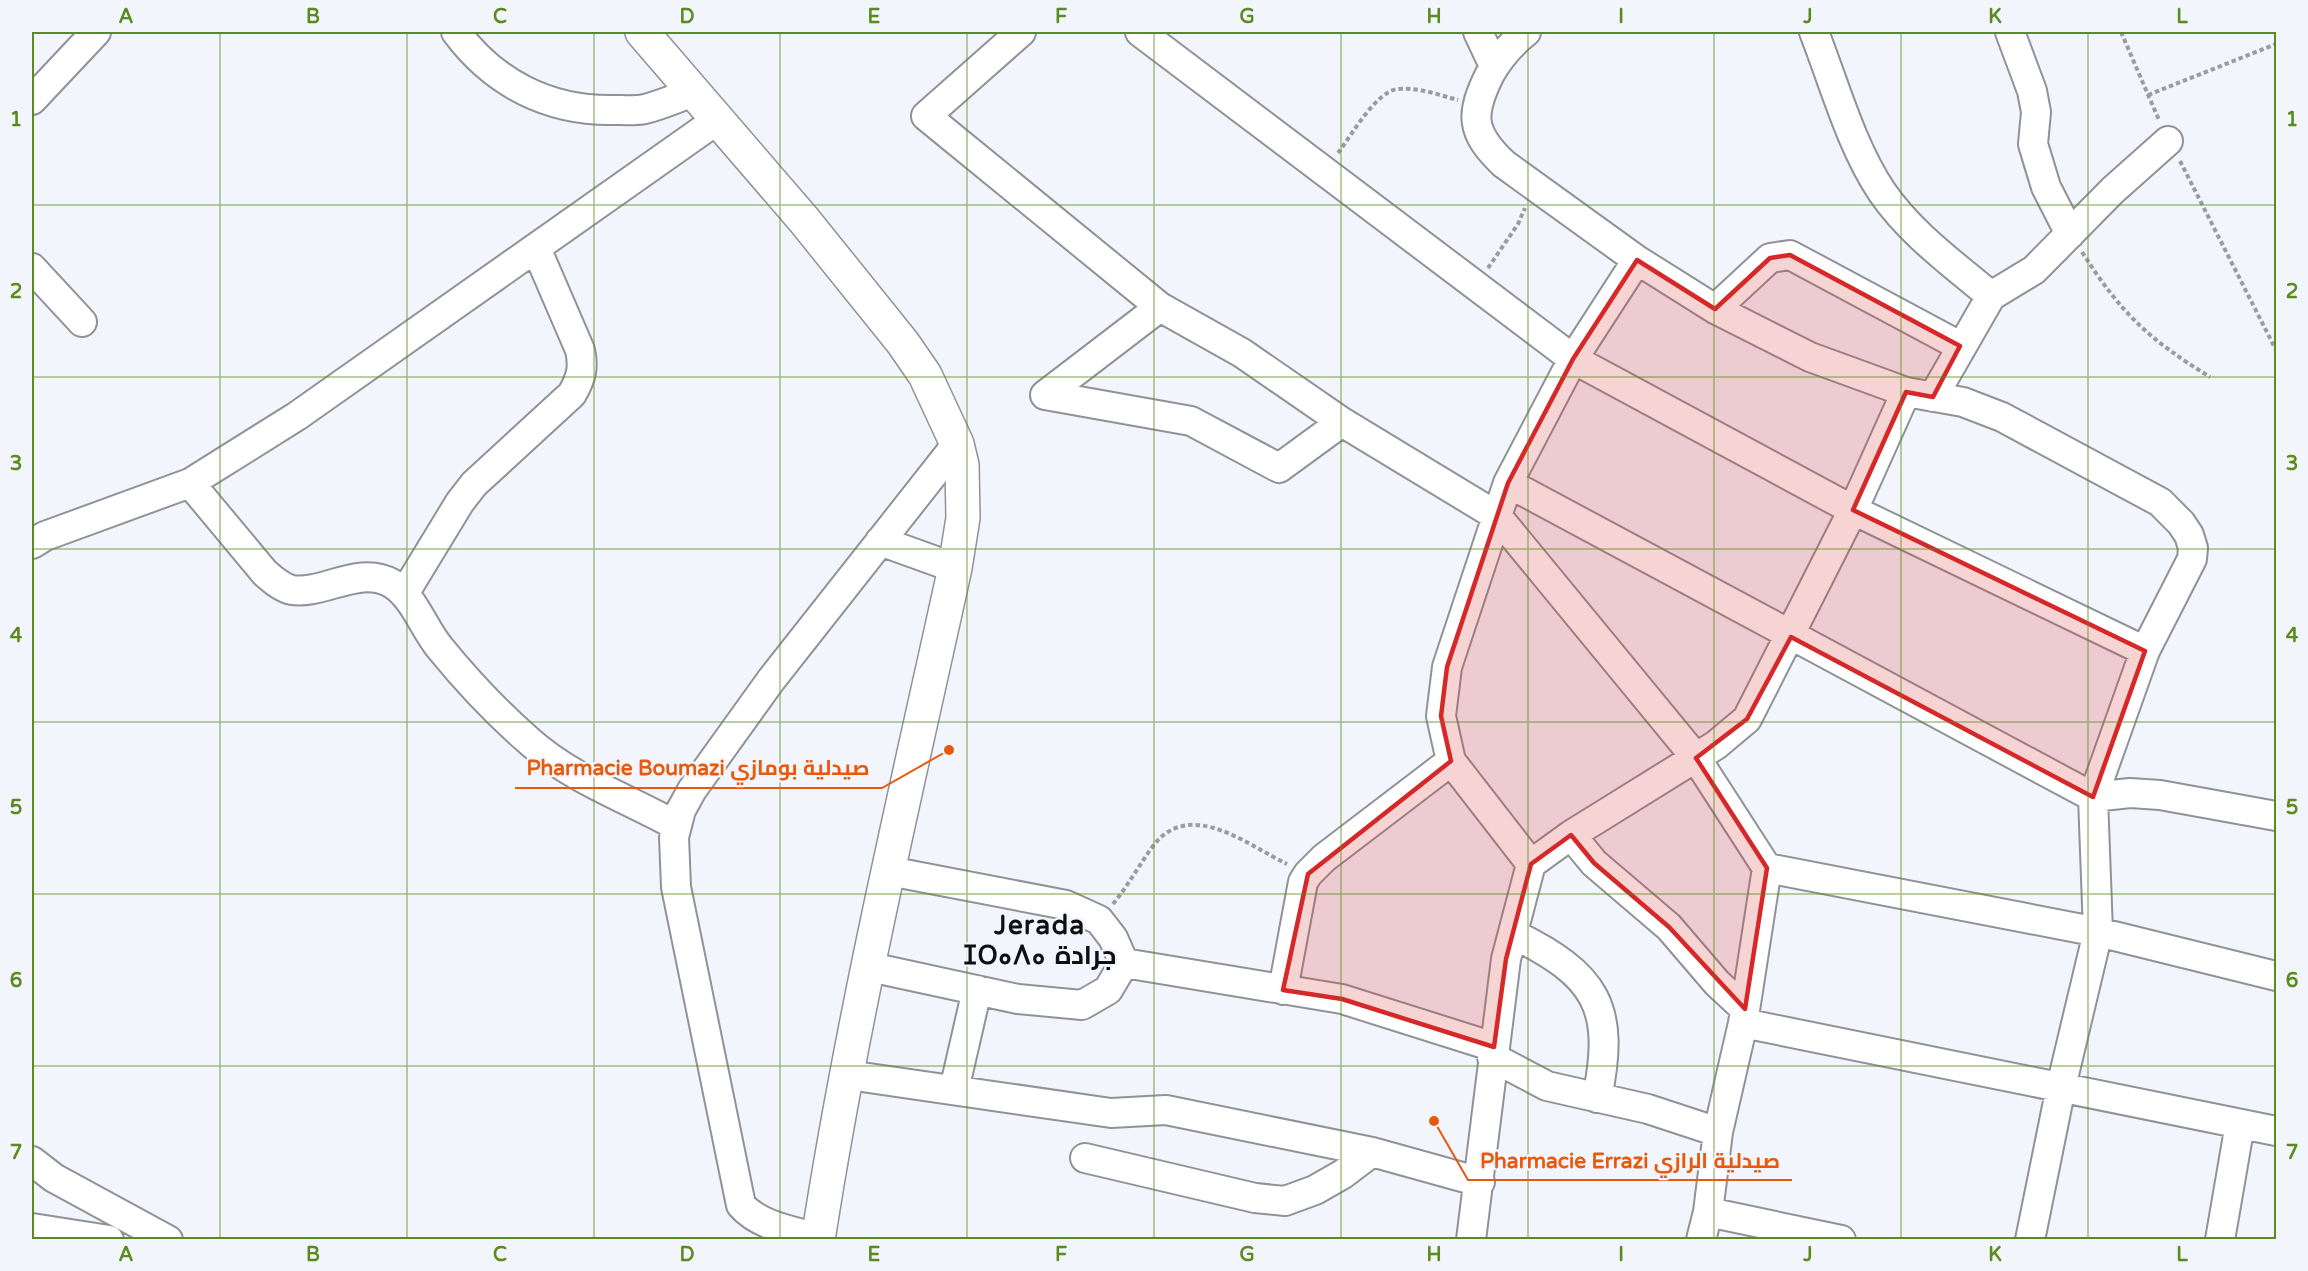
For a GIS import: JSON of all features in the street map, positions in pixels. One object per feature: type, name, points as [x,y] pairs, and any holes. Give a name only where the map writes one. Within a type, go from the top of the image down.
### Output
[{"type":"main road","points":[[642,32],[804,220],[903,343],[925,375],[957,444],[963,481],[963,518],[955,568],[889,871],[848,1075],[822,1237]]},
{"type":"street","points":[[32,100],[96,32]]},
{"type":"street","points":[[456,32],[488,67],[515,87],[543,100],[595,110],[644,109],[693,92]]},
{"type":"street","points":[[1021,32],[926,116],[1160,307],[1242,353],[1342,422],[1497,516],[1696,758],[1767,868],[1744,1016],[1718,1132],[1708,1212],[1701,1239]]},
{"type":"street","points":[[1140,32],[1573,359],[1853,510],[2145,651]]},
{"type":"street","points":[[1479,32],[1494,66]]},
{"type":"street","points":[[1526,32],[1513,43],[1494,66],[1476,104],[1476,120],[1485,143],[1504,164],[1637,260],[1715,309],[1810,357],[1906,392],[1963,402],[2002,417],[2160,502],[2181,524],[2193,548],[2192,559],[2145,651],[2093,797],[2098,932],[2061,1087],[2030,1239]]},
{"type":"street","points":[[1814,32],[1864,159],[1882,192],[1921,237],[1991,296]]},
{"type":"street","points":[[2010,32],[2032,91],[2036,112],[2033,144],[2036,155],[2046,186],[2070,234]]},
{"type":"street","points":[[32,544],[45,536],[190,483],[297,416],[717,120]]},
{"type":"street","points":[[1933,397],[1960,346],[1991,296],[2034,270],[2113,189],[2168,141]]},
{"type":"street","points":[[404,594],[460,502],[474,484],[572,394],[581,378],[580,350],[536,248]]},
{"type":"street","points":[[1715,309],[1770,258],[1790,255],[1960,346]]},
{"type":"street","points":[[1531,864],[1451,761],[1441,716],[1447,667],[1508,483],[1573,359],[1637,260]]},
{"type":"street","points":[[32,268],[82,322]]},
{"type":"street","points":[[1160,307],[1045,395],[1191,421],[1279,468],[1342,422]]},
{"type":"street","points":[[1472,1239],[1506,959],[1531,864],[1571,835],[1734,733],[1747,719],[1791,637],[1853,510],[1906,392]]},
{"type":"street","points":[[822,1237],[763,1221],[752,1216],[741,1205],[676,887],[674,837],[692,790],[771,680],[957,444]]},
{"type":"street","points":[[190,483],[265,573],[280,585],[293,590],[357,578],[373,578],[391,583],[404,594],[439,647],[528,741],[570,773],[635,802],[677,826]]},
{"type":"street","points":[[1508,483],[1791,637],[2093,797],[2130,794],[2160,795],[2277,816]]},
{"type":"street","points":[[880,541],[955,568]]},
{"type":"street","points":[[1283,990],[1301,892],[1308,873],[1324,858],[1451,761]]},
{"type":"street","points":[[1571,835],[1594,863],[1669,927],[1744,1016],[2061,1087],[2277,1131]]},
{"type":"street","points":[[1767,868],[2098,932],[2277,976]]},
{"type":"street","points":[[889,871],[1066,905],[1099,920],[1113,938],[1124,963]]},
{"type":"street","points":[[1513,933],[1549,952],[1576,973],[1591,990],[1603,1020],[1603,1068],[1597,1098]]},
{"type":"street","points":[[1124,963],[1341,999],[1493,1052],[1547,1086],[1676,1117],[1718,1132]]},
{"type":"street","points":[[870,967],[977,990],[1062,1005],[1082,1005],[1108,990],[1124,963]]},
{"type":"street","points":[[954,1090],[977,990]]},
{"type":"street","points":[[848,1075],[1111,1113],[1166,1110],[1372,1152],[1480,1182]]},
{"type":"street","points":[[2220,1239],[2240,1124]]},
{"type":"street","points":[[1085,1158],[1255,1198],[1285,1201],[1315,1190],[1344,1174],[1372,1152]]},
{"type":"street","points":[[32,1161],[54,1178],[168,1239]]},
{"type":"street","points":[[1708,1212],[1841,1239]]},
{"type":"street","points":[[32,1228],[109,1239]]},
{"type":"path","points":[[2121,32],[2168,141],[2196,189],[2277,350]]},
{"type":"path","points":[[2148,95],[2277,44]]},
{"type":"path","points":[[1325,172],[1380,97],[1395,89],[1411,89],[1476,104]]},
{"type":"path","points":[[1475,286],[1518,224],[1533,185]]},
{"type":"path","points":[[2070,234],[2103,284],[2143,332],[2169,352],[2210,377]]},
{"type":"path","points":[[1099,920],[1130,882],[1159,839],[1185,826],[1216,828],[1308,873]]},
{"type":"highlighted area","points":[[1790,255],[1829,274],[1960,346],[1933,397],[1906,392],[1853,510],[2145,651],[2093,797],[1791,637],[1747,719],[1696,758],[1767,868],[1745,1009],[1669,927],[1594,863],[1571,835],[1531,864],[1506,959],[1494,1047],[1342,999],[1283,990],[1308,874],[1451,761],[1441,716],[1447,667],[1508,483],[1573,359],[1637,260],[1715,309],[1770,258]]},
{"type":"place","name":"Pharmacie Boumazi صيدلية بومازي","points":[[949,750]]},
{"type":"place","name":"Pharmacie Errazi صيدلية الرازي","points":[[1434,1121]]},
{"type":"district","name":"Jerada ⵊⵔⴰⴷⴰ جرادة","points":[[1040,940]]}]
